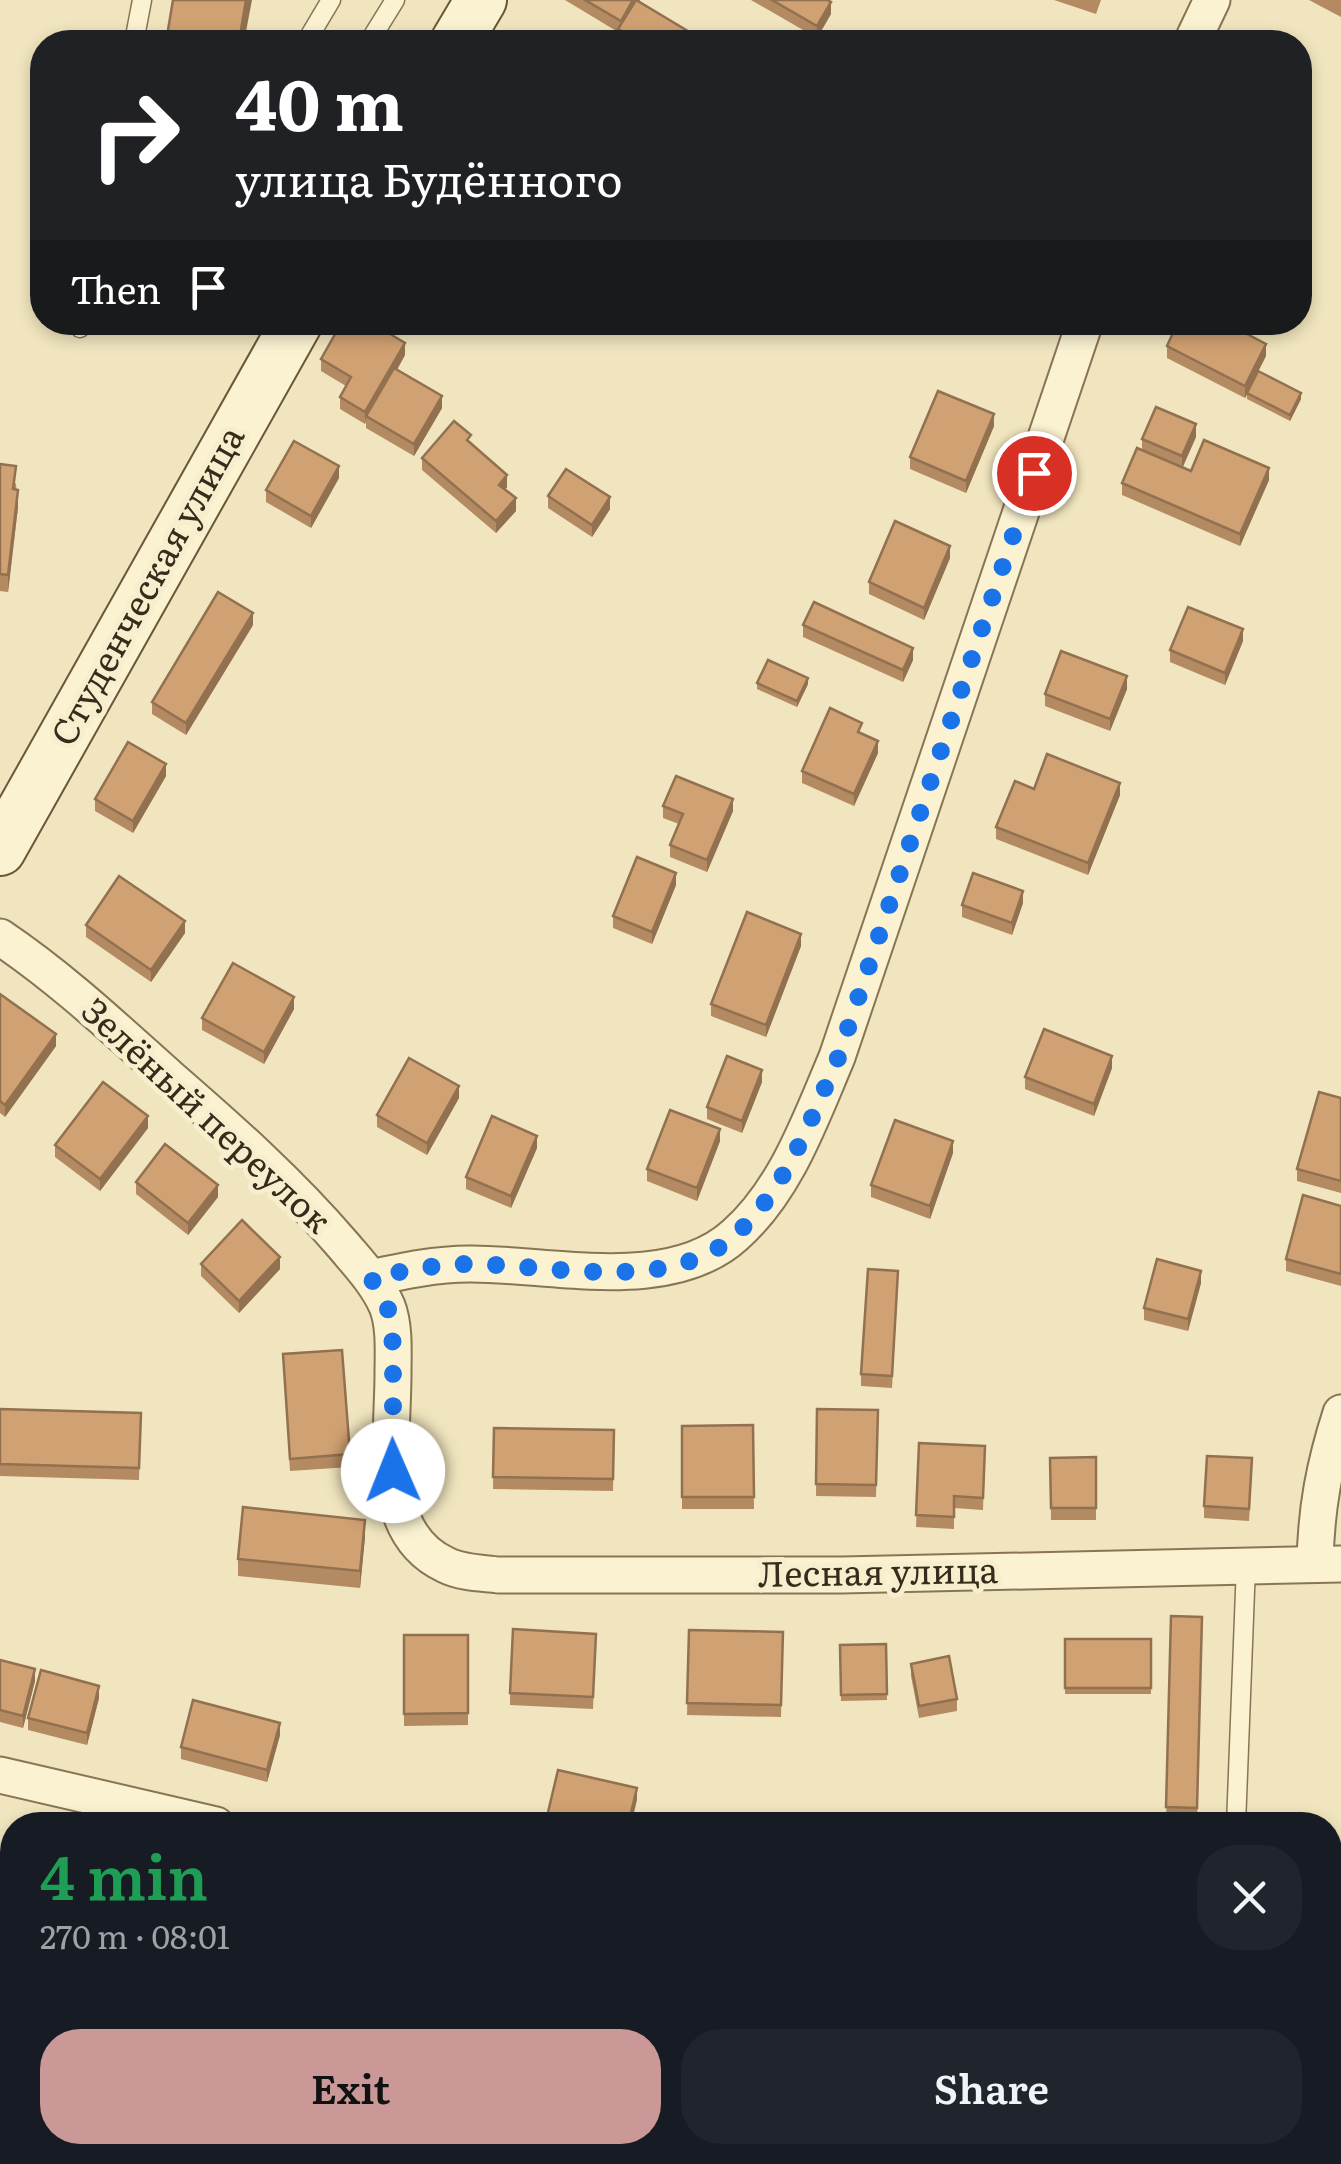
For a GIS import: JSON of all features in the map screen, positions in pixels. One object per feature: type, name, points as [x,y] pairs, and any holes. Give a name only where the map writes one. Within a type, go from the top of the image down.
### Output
[{"type":"street","points":[[463,30],[480,0]]},
{"type":"street","points":[[1198,30],[1212,0]]},
{"type":"street","name":"Студенческая улица","points":[[0,850],[290,335]]},
{"type":"street","points":[[371,1278],[416,1268],[468,1264],[616,1272],[663,1267],[702,1258],[736,1235],[766,1200],[798,1146],[838,1058],[1081,335]]},
{"type":"street","name":"Зелёный переулок","points":[[0,937],[63,983],[254,1151],[322,1220],[371,1278],[388,1309],[393,1345],[394,1492],[404,1525],[422,1548]]},
{"type":"street","points":[[1328,1564],[1316,1512],[1341,1413]]},
{"type":"street","name":"Лесная улица","points":[[422,1548],[460,1570],[498,1575],[842,1575],[1328,1564]]},
{"type":"street","points":[[0,1775],[160,1812]]},
{"type":"lane","points":[[136,30],[142,0]]},
{"type":"lane","points":[[313,30],[330,0]]},
{"type":"lane","points":[[376,30],[395,0]]},
{"type":"lane","points":[[1236,1812],[1246,1565]]},
{"type":"building","points":[[173,0],[246,0],[241,30],[168,30]]},
{"type":"building","points":[[585,0],[633,0],[621,21]]},
{"type":"building","points":[[636,0],[686,30],[620,30]]},
{"type":"building","points":[[772,0],[827,0],[831,2],[817,26]]},
{"type":"building","points":[[335,335],[392,335],[405,343],[365,412],[340,397],[351,377],[321,359]]},
{"type":"building","points":[[1172,335],[1249,335],[1266,344],[1245,386],[1167,346]]},
{"type":"building","points":[[394,368],[442,396],[414,444],[366,416]]},
{"type":"building","points":[[1258,371],[1301,393],[1290,415],[1247,393]]},
{"type":"building","points":[[938,391],[994,414],[966,481],[910,457]]},
{"type":"building","points":[[1156,407],[1196,424],[1182,456],[1142,439]]},
{"type":"building","points":[[454,421],[471,435],[467,440],[507,475],[499,485],[516,498],[496,521],[422,458]]},
{"type":"building","points":[[1204,440],[1269,468],[1240,534],[1122,483],[1137,448],[1191,471]]},
{"type":"building","points":[[294,441],[339,466],[311,516],[266,490]]},
{"type":"building","points":[[0,464],[16,466],[13,489],[18,490],[8,575],[0,574]]},
{"type":"building","points":[[566,469],[610,497],[592,525],[548,496]]},
{"type":"building","points":[[895,521],[950,546],[924,608],[869,582]]},
{"type":"building","points":[[218,592],[253,613],[186,723],[152,702]]},
{"type":"building","points":[[814,602],[913,648],[903,670],[803,625]]},
{"type":"building","points":[[1188,607],[1243,629],[1225,673],[1170,650]]},
{"type":"building","points":[[1061,651],[1127,676],[1110,719],[1045,694]]},
{"type":"building","points":[[768,660],[808,678],[797,701],[757,683]]},
{"type":"building","points":[[830,708],[862,723],[858,732],[878,741],[854,794],[802,771]]},
{"type":"building","points":[[128,742],[166,764],[133,821],[95,799]]},
{"type":"building","points":[[1047,754],[1120,783],[1088,863],[996,827],[1015,781],[1034,789]]},
{"type":"building","points":[[676,776],[733,799],[707,860],[670,845],[683,814],[663,806]]},
{"type":"building","points":[[637,857],[676,873],[652,932],[613,916]]},
{"type":"building","points":[[973,873],[1023,891],[1012,923],[962,905]]},
{"type":"building","points":[[119,876],[185,921],[151,970],[86,925]]},
{"type":"building","points":[[747,912],[801,934],[766,1025],[711,1004]]},
{"type":"building","points":[[233,963],[294,997],[264,1052],[202,1018]]},
{"type":"building","points":[[0,994],[56,1034],[5,1105],[0,1101]]},
{"type":"building","points":[[1044,1029],[1112,1056],[1094,1104],[1025,1077]]},
{"type":"building","points":[[727,1056],[762,1070],[742,1121],[707,1107]]},
{"type":"building","points":[[409,1058],[459,1086],[427,1143],[377,1115]]},
{"type":"building","points":[[103,1082],[148,1116],[100,1179],[55,1145]]},
{"type":"building","points":[[1319,1092],[1341,1098],[1341,1181],[1297,1169]]},
{"type":"building","points":[[670,1110],[720,1129],[697,1188],[647,1169]]},
{"type":"building","points":[[492,1116],[537,1136],[511,1196],[466,1177]]},
{"type":"building","points":[[895,1120],[953,1141],[930,1206],[871,1185]]},
{"type":"building","points":[[165,1144],[218,1185],[188,1223],[136,1182]]},
{"type":"building","points":[[1303,1195],[1341,1206],[1341,1274],[1286,1259]]},
{"type":"building","points":[[242,1220],[280,1257],[239,1301],[201,1264]]},
{"type":"building","points":[[1157,1259],[1201,1271],[1188,1319],[1144,1308]]},
{"type":"building","points":[[868,1269],[898,1271],[892,1376],[861,1374]]},
{"type":"building","points":[[342,1350],[350,1454],[290,1459],[283,1354]]},
{"type":"building","points":[[0,1409],[141,1413],[139,1468],[0,1464]]},
{"type":"building","points":[[817,1409],[878,1410],[876,1485],[816,1484]]},
{"type":"building","points":[[753,1425],[754,1497],[682,1497],[682,1426]]},
{"type":"building","points":[[494,1428],[614,1430],[613,1479],[493,1477]]},
{"type":"building","points":[[919,1443],[985,1446],[983,1498],[954,1496],[954,1517],[916,1515]]},
{"type":"building","points":[[1207,1456],[1252,1458],[1249,1509],[1204,1506]]},
{"type":"building","points":[[1096,1457],[1096,1508],[1051,1508],[1050,1458]]},
{"type":"building","points":[[243,1507],[365,1520],[360,1571],[238,1559]]},
{"type":"building","points":[[1171,1616],[1202,1617],[1197,1808],[1166,1807]]},
{"type":"building","points":[[513,1629],[596,1634],[593,1697],[510,1693]]},
{"type":"building","points":[[689,1630],[783,1632],[781,1705],[687,1703]]},
{"type":"building","points":[[404,1635],[468,1635],[468,1713],[404,1714]]},
{"type":"building","points":[[1065,1639],[1151,1639],[1151,1688],[1065,1688]]},
{"type":"building","points":[[886,1644],[887,1694],[841,1695],[840,1645]]},
{"type":"building","points":[[949,1656],[957,1699],[919,1706],[911,1664]]},
{"type":"building","points":[[0,1660],[35,1669],[23,1716],[0,1710]]},
{"type":"building","points":[[41,1670],[99,1686],[87,1733],[28,1718]]},
{"type":"building","points":[[193,1700],[280,1723],[267,1770],[181,1747]]},
{"type":"building","points":[[558,1770],[637,1788],[631,1812],[548,1812]]},
{"type":"route","points":[[393,1471],[393,1345],[388,1309],[371,1278],[416,1268],[468,1264],[616,1272],[663,1267],[702,1258],[736,1235],[766,1200],[798,1146],[838,1058],[1034,473]]}]
